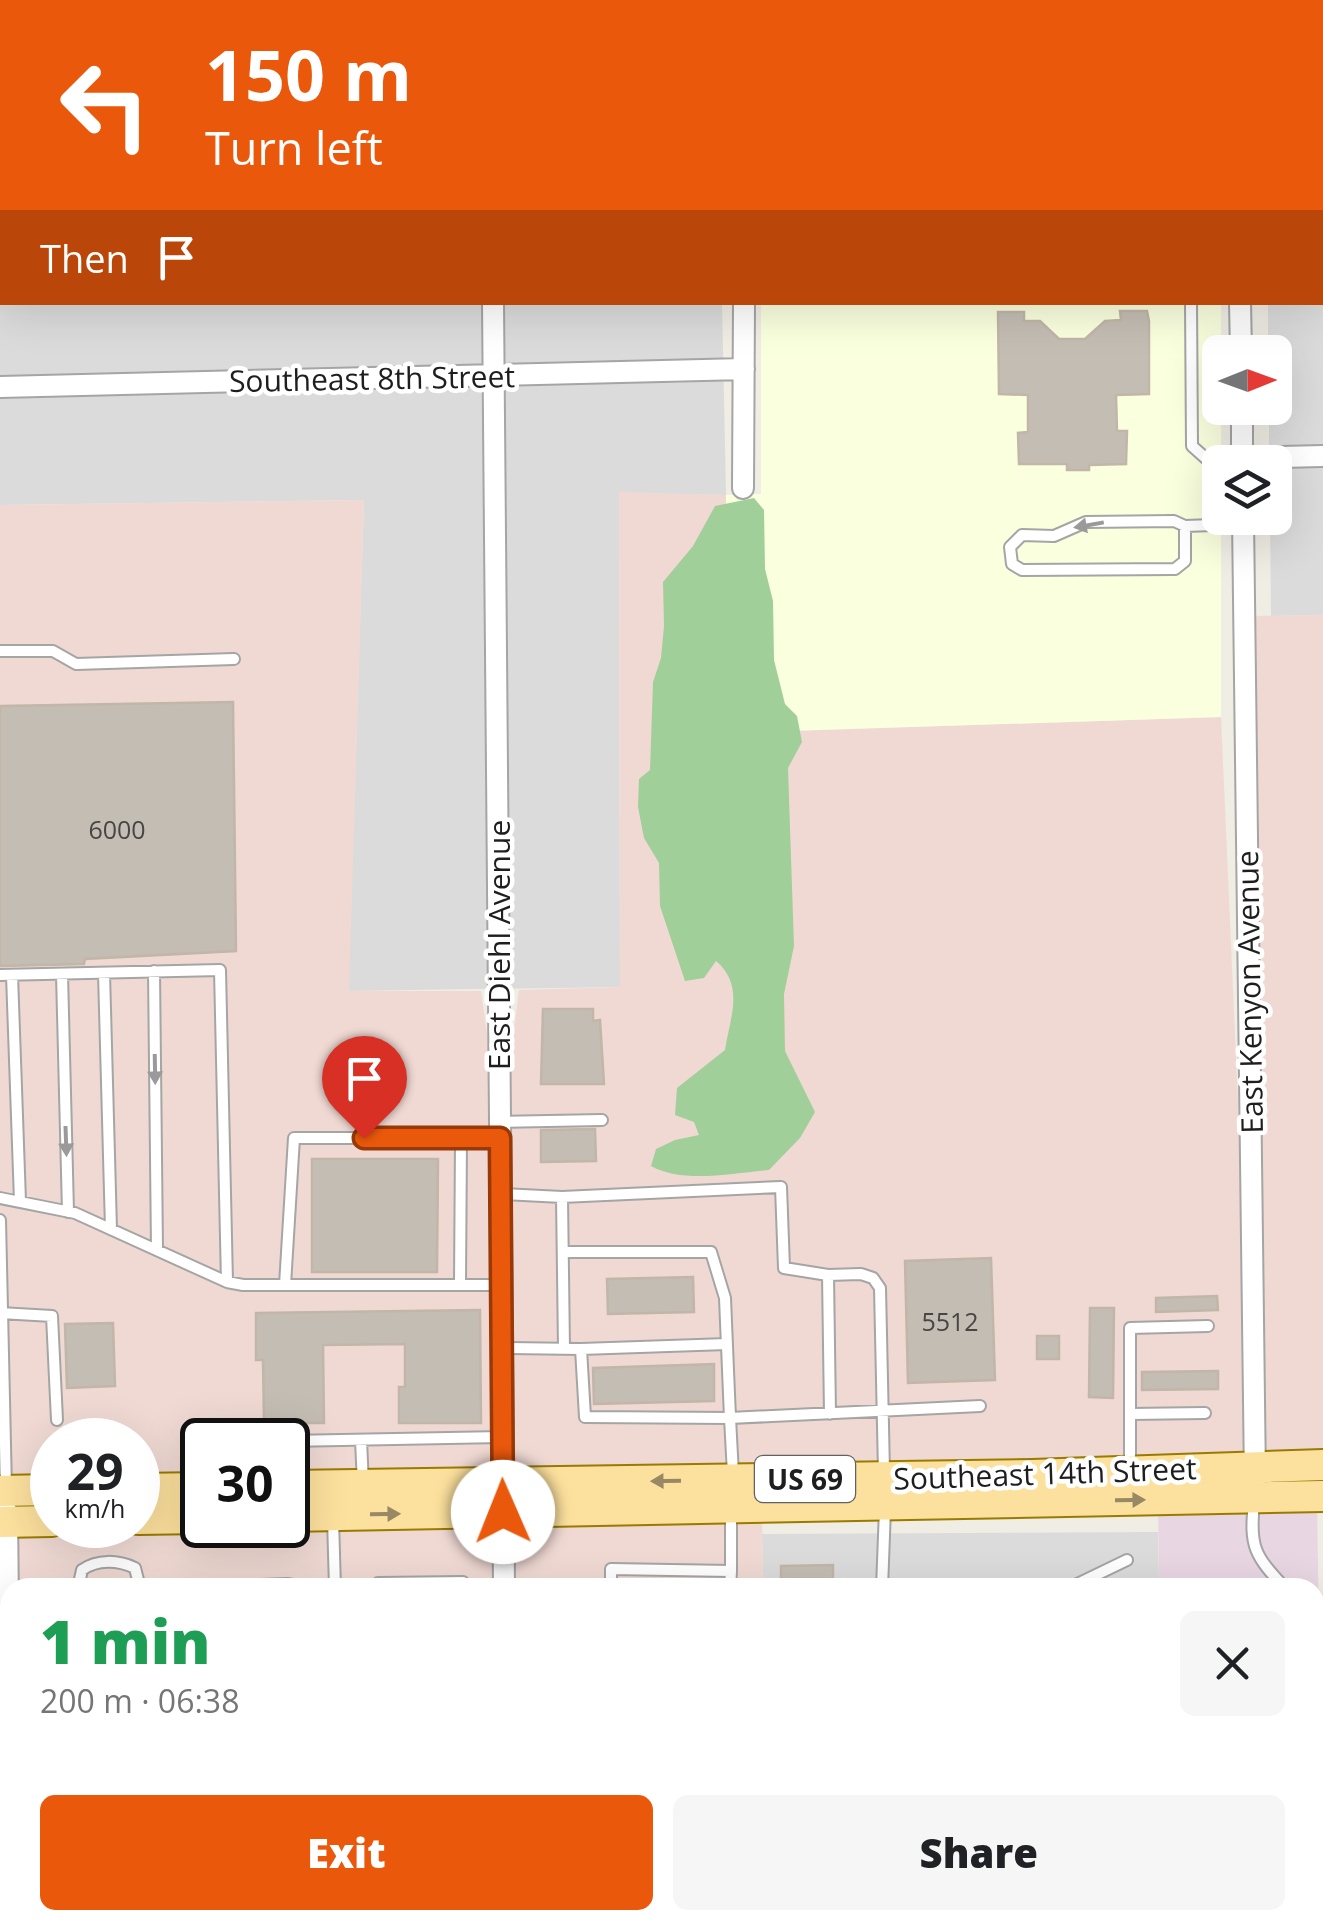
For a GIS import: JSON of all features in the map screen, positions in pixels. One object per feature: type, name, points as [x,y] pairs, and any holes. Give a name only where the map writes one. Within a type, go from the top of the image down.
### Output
[{"type":"main road","name":"Southeast 14th Street","points":[[310,1516],[503,1498],[1255,1482],[1323,1465]]},
{"type":"main road","name":"Southeast 14th Street","points":[[884,1491],[1130,1472],[1255,1482],[1323,1496]]},
{"type":"main road","name":"Southeast 14th Street","points":[[310,1486],[364,1485],[503,1498]]},
{"type":"main road","points":[[3,1490],[30,1490]]},
{"type":"main road","points":[[3,1522],[30,1521]]},
{"type":"street","name":"East Diehl Avenue","points":[[493,305],[504,1578]]},
{"type":"street","points":[[743,488],[744,305]]},
{"type":"street","points":[[1240,305],[1241,335]]},
{"type":"street","name":"Southeast 8th Street","points":[[0,387],[744,370]]},
{"type":"street","points":[[1292,458],[1323,456]]},
{"type":"street","name":"East Kenyon Avenue","points":[[1243,535],[1255,1482]]},
{"type":"street","points":[[3,1490],[4,1578]]},
{"type":"lane","points":[[1191,305],[1192,446],[1202,455]]},
{"type":"lane","points":[[1185,526],[1185,561],[1175,569],[1022,570],[1012,564],[1010,547],[1022,535],[1054,536],[1086,522],[1202,525]]},
{"type":"lane","points":[[0,651],[52,651],[76,664],[234,659]]},
{"type":"lane","points":[[20,1201],[6,975],[220,970],[227,1282]]},
{"type":"lane","points":[[154,972],[157,1250]]},
{"type":"lane","points":[[104,973],[112,1230]]},
{"type":"lane","points":[[62,974],[68,1212]]},
{"type":"lane","points":[[285,1285],[294,1138],[461,1138],[602,1120]]},
{"type":"lane","points":[[460,1285],[461,1138]]},
{"type":"lane","points":[[500,1194],[562,1197],[781,1187],[784,1268],[873,1278],[880,1288],[882,1578]]},
{"type":"lane","points":[[562,1197],[564,1349]]},
{"type":"lane","points":[[0,1198],[68,1212],[227,1282],[501,1285]]},
{"type":"lane","points":[[0,1220],[3,1490]]},
{"type":"lane","points":[[563,1252],[712,1252],[725,1298],[732,1494],[731,1578]]},
{"type":"lane","points":[[828,1275],[830,1414]]},
{"type":"lane","points":[[1,1313],[52,1316],[57,1418]]},
{"type":"lane","points":[[1130,1472],[1130,1328],[1208,1326]]},
{"type":"lane","points":[[502,1348],[727,1344]]},
{"type":"lane","points":[[581,1349],[585,1417],[730,1418],[980,1406]]},
{"type":"lane","points":[[1130,1414],[1205,1413]]},
{"type":"lane","points":[[310,1441],[502,1437]]},
{"type":"lane","points":[[361,1440],[364,1485]]},
{"type":"lane","points":[[1255,1482],[1251,1534],[1258,1560],[1275,1578]]},
{"type":"lane","points":[[333,1516],[335,1578]]},
{"type":"lane","points":[[1090,1578],[1127,1560]]},
{"type":"lane","points":[[80,1578],[82,1570],[92,1563],[123,1562],[135,1568],[138,1578]]},
{"type":"lane","points":[[611,1578],[611,1570],[731,1571]]},
{"type":"shaded area","points":[[0,305],[722,305],[726,495],[619,493],[620,987],[348,991],[364,500],[0,505]]},
{"type":"shaded area","points":[[761,305],[1221,305],[1221,335],[1202,335],[1202,425],[1221,425],[1221,445],[1202,445],[1202,535],[1221,535],[1221,717],[727,733],[726,495],[761,494]]},
{"type":"shaded area","points":[[1268,305],[1323,305],[1323,615],[1271,616],[1270,535],[1292,535],[1292,445],[1269,445],[1269,425],[1292,425],[1292,335],[1268,335]]},
{"type":"shaded area","points":[[619,492],[726,495],[728,733],[1221,717],[1252,1421],[1244,616],[1323,615],[1323,1465],[310,1486],[310,1418],[180,1418],[180,1488],[160,1489],[160,1418],[30,1418],[30,1490],[0,1491],[0,505],[364,500],[349,991],[481,991],[501,1132],[519,990],[620,987]]},
{"type":"shaded area","points":[[1317,1496],[1318,1578],[1159,1578],[1158,1499]]},
{"type":"shaded area","points":[[762,1507],[763,1578],[8,1578],[0,1522],[30,1522],[30,1548],[160,1548],[160,1524],[180,1524],[180,1548],[310,1548],[310,1524]]},
{"type":"shaded area","points":[[1158,1532],[1159,1578],[763,1578],[762,1534]]},
{"type":"green space","points":[[754,498],[764,510],[774,660],[785,704],[797,716],[802,742],[788,768],[794,946],[784,994],[785,1051],[815,1112],[800,1138],[769,1170],[678,1175],[651,1166],[656,1149],[699,1135],[694,1122],[675,1115],[677,1088],[725,1050],[733,991],[716,961],[704,978],[685,981],[660,906],[659,863],[644,838],[638,807],[639,779],[650,770],[653,682],[661,658],[664,626],[663,582],[693,546],[715,506]]},
{"type":"building","points":[[1120,311],[1147,311],[1149,321],[1149,394],[1116,395],[1117,431],[1127,431],[1126,464],[1067,470],[1067,464],[1019,464],[1018,433],[1028,432],[1028,395],[999,394],[998,312],[1024,312],[1024,321],[1040,321],[1059,339],[1085,339],[1105,321],[1121,320]]},
{"type":"building","points":[[233,702],[236,951],[85,959],[84,964],[0,966],[0,706]]},
{"type":"building","points":[[543,1009],[593,1009],[593,1021],[600,1020],[604,1084],[541,1084]]},
{"type":"building","points":[[595,1129],[596,1161],[541,1162],[541,1130]]},
{"type":"building","points":[[312,1159],[438,1159],[437,1272],[312,1272]]},
{"type":"building","points":[[991,1258],[995,1380],[908,1383],[905,1261]]},
{"type":"building","points":[[693,1277],[694,1312],[608,1314],[607,1279]]},
{"type":"building","points":[[1217,1296],[1218,1310],[1156,1312],[1156,1298]]},
{"type":"building","points":[[1090,1308],[1114,1308],[1113,1398],[1089,1397]]},
{"type":"building","points":[[480,1310],[481,1423],[399,1423],[399,1387],[405,1387],[405,1344],[323,1345],[324,1423],[310,1423],[310,1418],[264,1418],[263,1360],[256,1360],[256,1313]]},
{"type":"building","points":[[113,1323],[115,1386],[67,1388],[65,1324]]},
{"type":"building","points":[[1037,1336],[1059,1336],[1059,1359],[1037,1359]]},
{"type":"building","points":[[714,1364],[714,1401],[594,1404],[593,1368]]},
{"type":"building","points":[[1218,1371],[1218,1389],[1142,1390],[1142,1372]]},
{"type":"building","points":[[833,1565],[833,1578],[781,1578],[781,1566]]},
{"type":"route","points":[[364,1138],[500,1138],[503,1512]]}]
